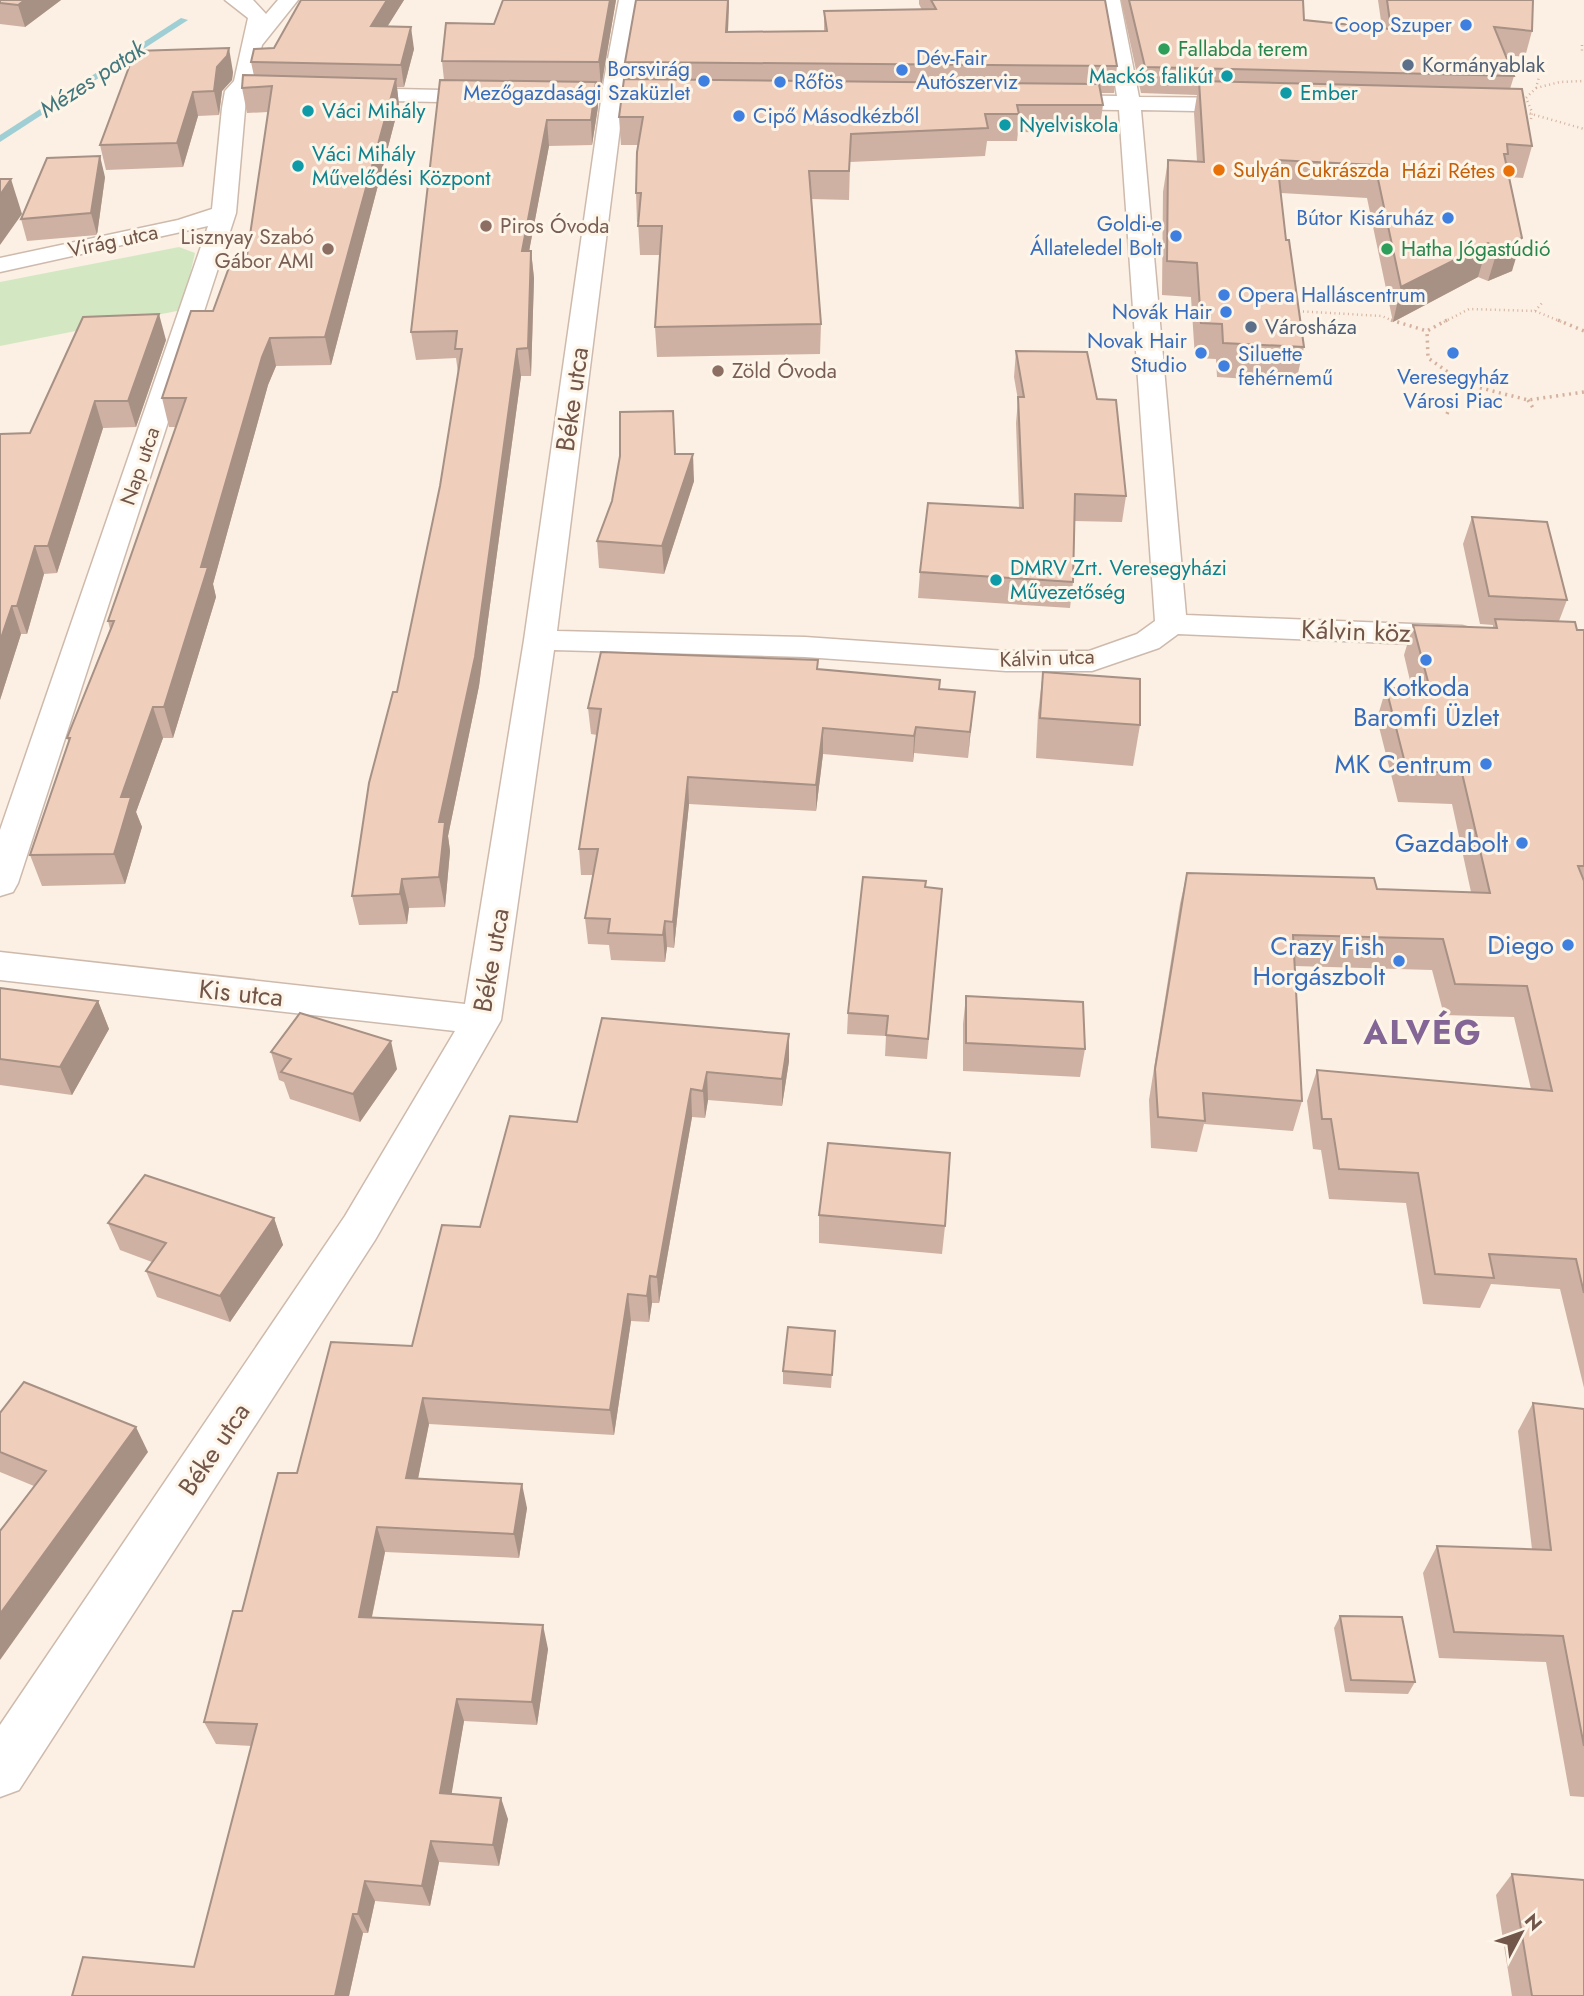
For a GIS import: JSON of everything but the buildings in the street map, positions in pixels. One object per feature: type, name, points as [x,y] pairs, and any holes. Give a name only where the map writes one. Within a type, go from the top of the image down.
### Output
[{"type":"street","name":"Nap utca","points":[[252,44],[288,0]]},
{"type":"street","name":"Béke utca","points":[[0,1771],[360,1228],[482,1020],[540,640],[612,98],[629,0]]},
{"type":"street","points":[[1110,0],[1130,103],[1171,624]]},
{"type":"street","name":"Nap utca","points":[[0,883],[224,213],[236,91],[244,82],[258,16],[240,1]]},
{"type":"street","points":[[236,91],[279,95],[512,97]]},
{"type":"street","points":[[1027,102],[1276,106]]},
{"type":"street","name":"Virág utca","points":[[0,265],[183,226],[224,213]]},
{"type":"street","name":"Kálvin utca","points":[[540,640],[805,647],[1006,662],[1092,661],[1148,641],[1171,624]]},
{"type":"street","name":"Kálvin köz","points":[[1171,624],[1494,637]]},
{"type":"street","name":"Kis utca","points":[[0,966],[482,1020]]},
{"type":"path","points":[[1582,45],[1582,51]]},
{"type":"path","points":[[1531,119],[1532,112],[1526,98],[1536,88],[1539,78]]},
{"type":"path","points":[[1536,88],[1560,82],[1584,81]]},
{"type":"path","points":[[1520,111],[1532,112],[1556,123],[1584,129]]},
{"type":"path","points":[[1535,311],[1542,303]]},
{"type":"path","points":[[1287,311],[1382,316],[1405,327],[1427,331],[1469,309],[1535,311],[1584,331]]},
{"type":"path","points":[[1427,331],[1428,358],[1465,384],[1528,400],[1584,392]]},
{"type":"path","points":[[1447,414],[1456,393],[1465,384]]},
{"type":"path","points":[[1528,400],[1535,411]]},
{"type":"green space","points":[[179,247],[195,253],[182,310],[0,346],[0,282]]},
{"type":"waterway","name":"Mézes patak","points":[[0,139],[184,20]]},
{"type":"place","name":"Coop Szuper","points":[[1466,25]]},
{"type":"place","name":"Fallabda terem","points":[[1164,49]]},
{"type":"place","name":"Kormányablak","points":[[1408,65]]},
{"type":"place","name":"Dév-Fair Autószerviz","points":[[902,70]]},
{"type":"place","name":"Mackós falikút","points":[[1227,76]]},
{"type":"place","name":"Borsvirág Mezőgazdasági Szaküzlet","points":[[704,81]]},
{"type":"place","name":"Rőfös","points":[[780,82]]},
{"type":"place","name":"Ember","points":[[1286,93]]},
{"type":"place","name":"Váci Mihály","points":[[308,111]]},
{"type":"place","name":"Cipő Másodkézből","points":[[739,116]]},
{"type":"place","name":"Nyelviskola","points":[[1005,125]]},
{"type":"place","name":"Váci Mihály Művelődési Központ","points":[[298,166]]},
{"type":"place","name":"Sulyán Cukrászda","points":[[1219,170]]},
{"type":"place","name":"Házi Rétes","points":[[1509,171]]},
{"type":"place","name":"Bútor Kisáruház","points":[[1448,218]]},
{"type":"place","name":"Piros Óvoda","points":[[486,226]]},
{"type":"place","name":"Goldi-e Állateledel Bolt","points":[[1176,236]]},
{"type":"place","name":"Lisznyay Szabó Gábor AMI","points":[[328,249]]},
{"type":"place","name":"Hatha Jógastúdió","points":[[1387,249]]},
{"type":"place","name":"Opera Halláscentrum","points":[[1224,295]]},
{"type":"place","name":"Novák Hair","points":[[1226,312]]},
{"type":"place","name":"Városháza","points":[[1251,327]]},
{"type":"place","name":"Novak Hair Studio","points":[[1201,353]]},
{"type":"place","name":"Veresegyház Városi Piac","points":[[1453,353]]},
{"type":"place","name":"Siluette fehérnemű","points":[[1224,366]]},
{"type":"place","name":"Zöld Óvoda","points":[[718,371]]},
{"type":"place","name":"DMRV Zrt. Veresegyházi Művezetőség","points":[[996,580]]},
{"type":"place","name":"Kotkoda Baromfi Üzlet","points":[[1426,660]]},
{"type":"place","name":"MK Centrum","points":[[1486,764]]},
{"type":"place","name":"Gazdabolt","points":[[1522,843]]},
{"type":"place","name":"Diego","points":[[1568,945]]},
{"type":"place","name":"Crazy Fish Horgászbolt","points":[[1399,961]]},
{"type":"district","name":"ALVÉG","points":[[1423,1032]]}]
